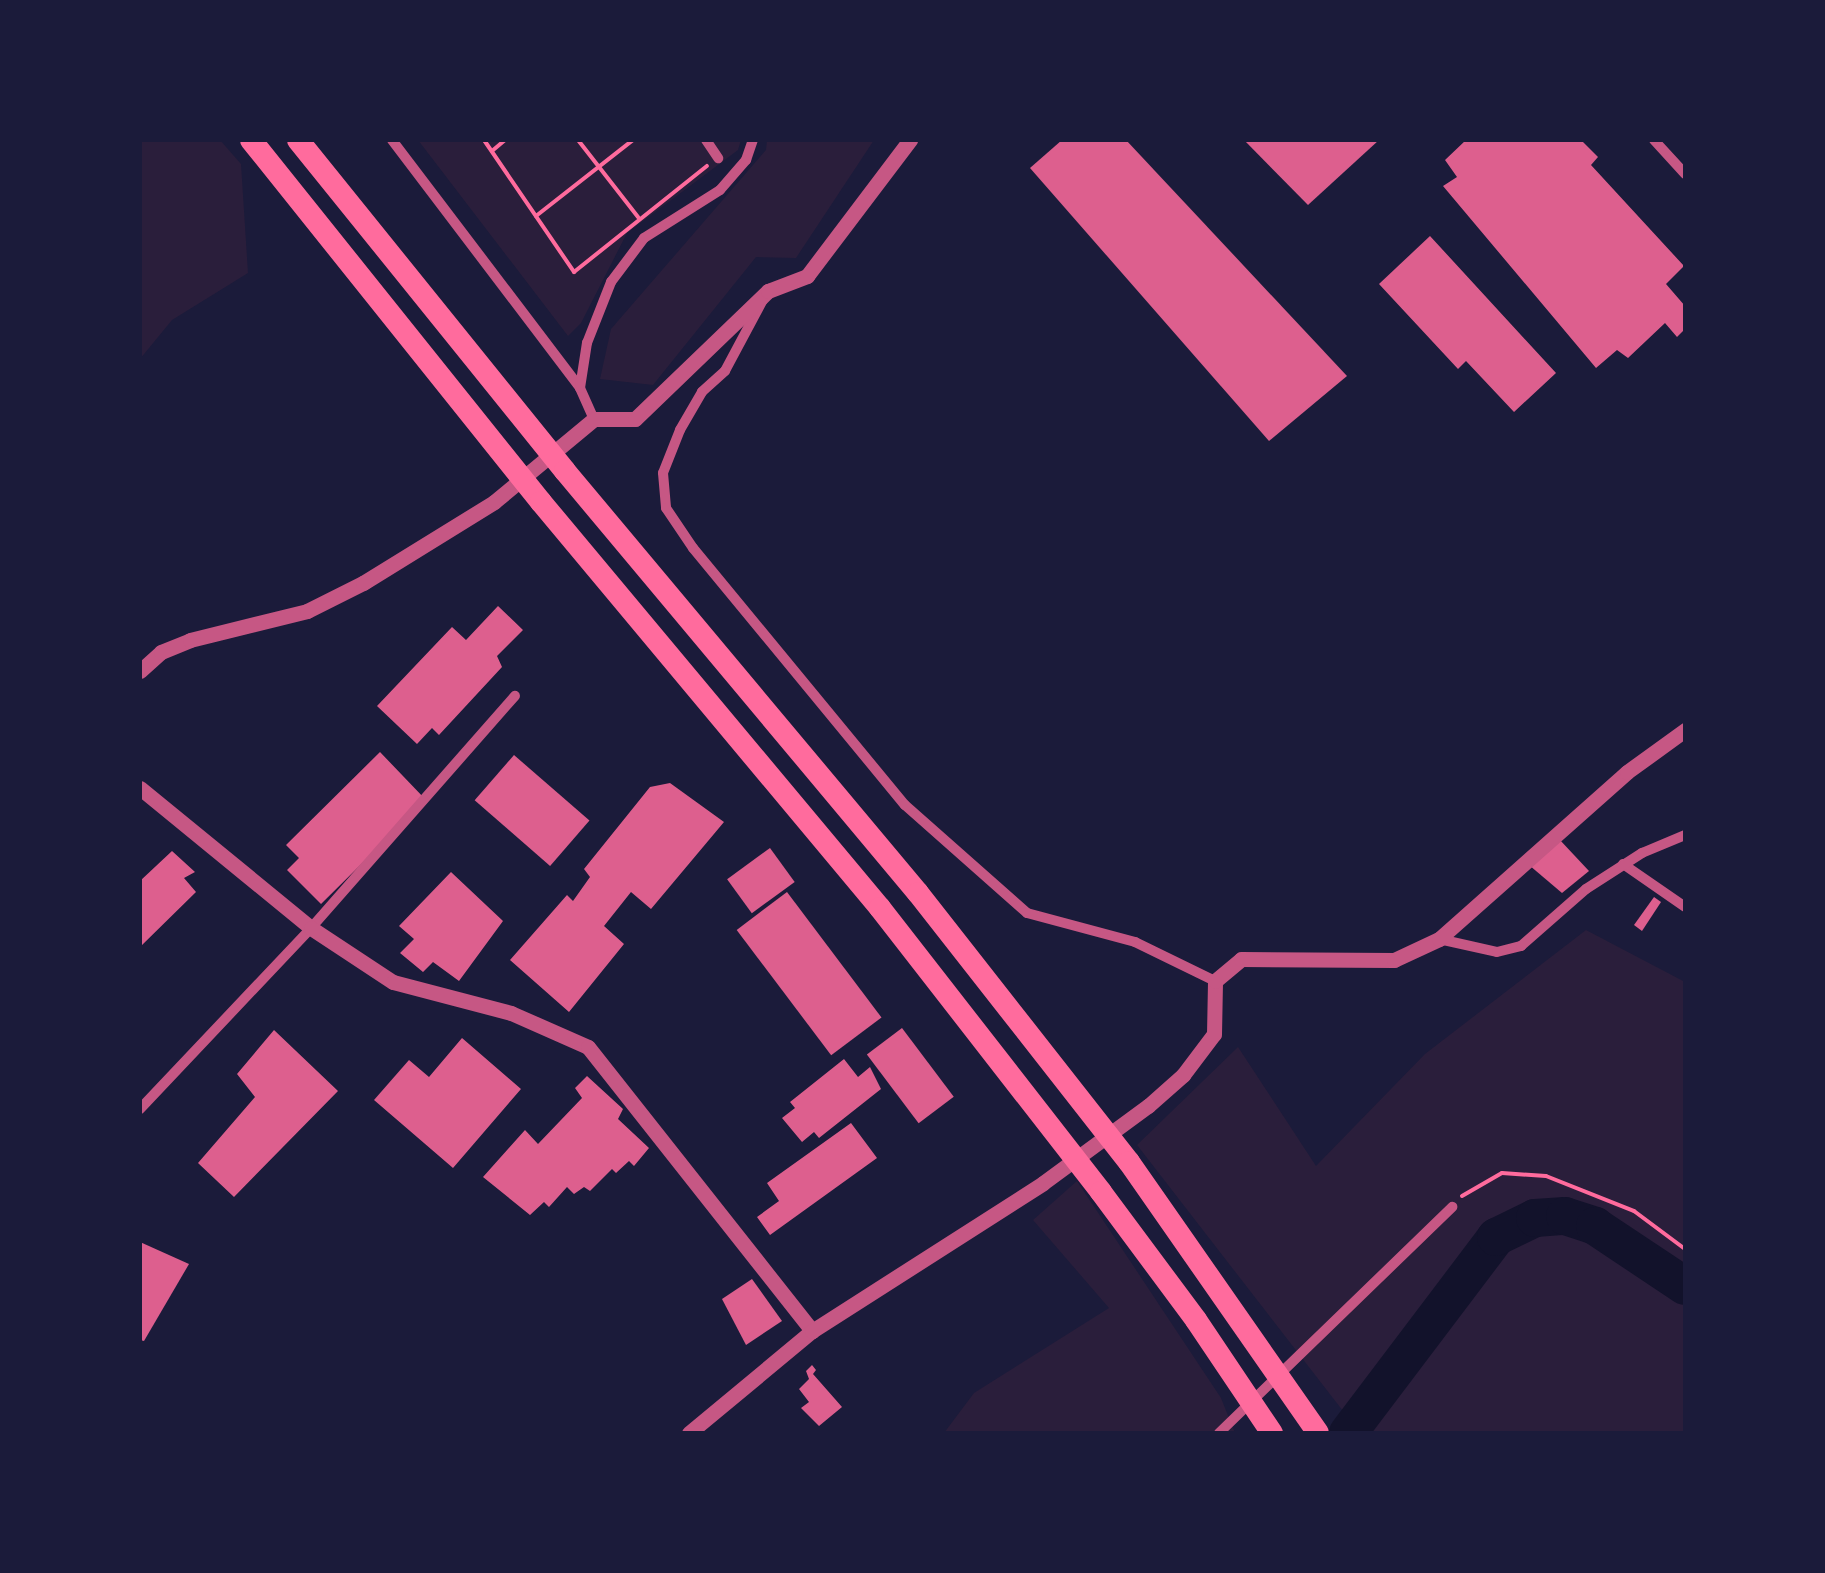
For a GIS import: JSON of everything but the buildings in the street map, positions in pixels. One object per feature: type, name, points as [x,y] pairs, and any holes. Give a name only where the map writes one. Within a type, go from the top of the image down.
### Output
[{"type":"highway","points":[[251,140],[529,487],[880,908],[1196,1320],[1272,1433]]},
{"type":"highway","points":[[298,140],[565,472],[918,893],[1128,1162],[1318,1433]]},
{"type":"street","points":[[392,140],[580,388],[590,422]]},
{"type":"street","points":[[706,140],[718,158]]},
{"type":"street","points":[[580,388],[587,343],[612,282],[644,238],[720,190],[746,160],[753,140]]},
{"type":"street","points":[[140,671],[161,652],[190,640],[308,611],[376,575],[494,502],[590,422],[634,419],[768,290],[808,276],[910,140]]},
{"type":"street","points":[[1654,140],[1685,174]]},
{"type":"street","points":[[768,290],[725,371],[702,392],[680,430],[662,473],[666,508],[693,548],[814,689],[905,805],[1028,914],[1134,942],[1215,981]]},
{"type":"street","points":[[140,1109],[311,928],[515,696]]},
{"type":"street","points":[[689,1433],[812,1331],[1043,1183],[1148,1106],[1183,1075],[1214,1034],[1215,981],[1241,959],[1394,960],[1439,938],[1627,772],[1685,730]]},
{"type":"street","points":[[140,788],[311,928],[393,982],[511,1013],[588,1048],[812,1331]]},
{"type":"street","points":[[1439,938],[1496,952],[1522,946],[1586,889],[1623,864],[1685,835]]},
{"type":"street","points":[[1623,864],[1685,907]]},
{"type":"street","points":[[1219,1433],[1452,1207]]},
{"type":"path","points":[[484,140],[574,272],[718,158]]},
{"type":"path","points":[[492,151],[506,140]]},
{"type":"path","points":[[578,140],[638,218]]},
{"type":"path","points":[[536,216],[633,140]]},
{"type":"path","points":[[1452,1207],[1469,1188],[1502,1173],[1546,1176],[1634,1211],[1685,1249]]},
{"type":"shaded area","points":[[140,140],[220,140],[241,164],[248,273],[172,320],[140,359]]},
{"type":"shaded area","points":[[418,140],[741,140],[738,150],[627,233],[581,323],[568,336]]},
{"type":"shaded area","points":[[767,140],[874,140],[796,258],[756,257],[653,385],[600,379],[611,329],[766,150]]},
{"type":"shaded area","points":[[1586,930],[1685,982],[1685,1433],[1360,1433],[1137,1145],[1238,1047],[1316,1166],[1425,1054]]},
{"type":"shaded area","points":[[1077,1181],[1221,1398],[1235,1433],[944,1433],[974,1393],[1109,1308],[1033,1220]]},
{"type":"waterway","points":[[1348,1433],[1496,1237],[1535,1218],[1565,1216],[1595,1226],[1685,1286]]}]
